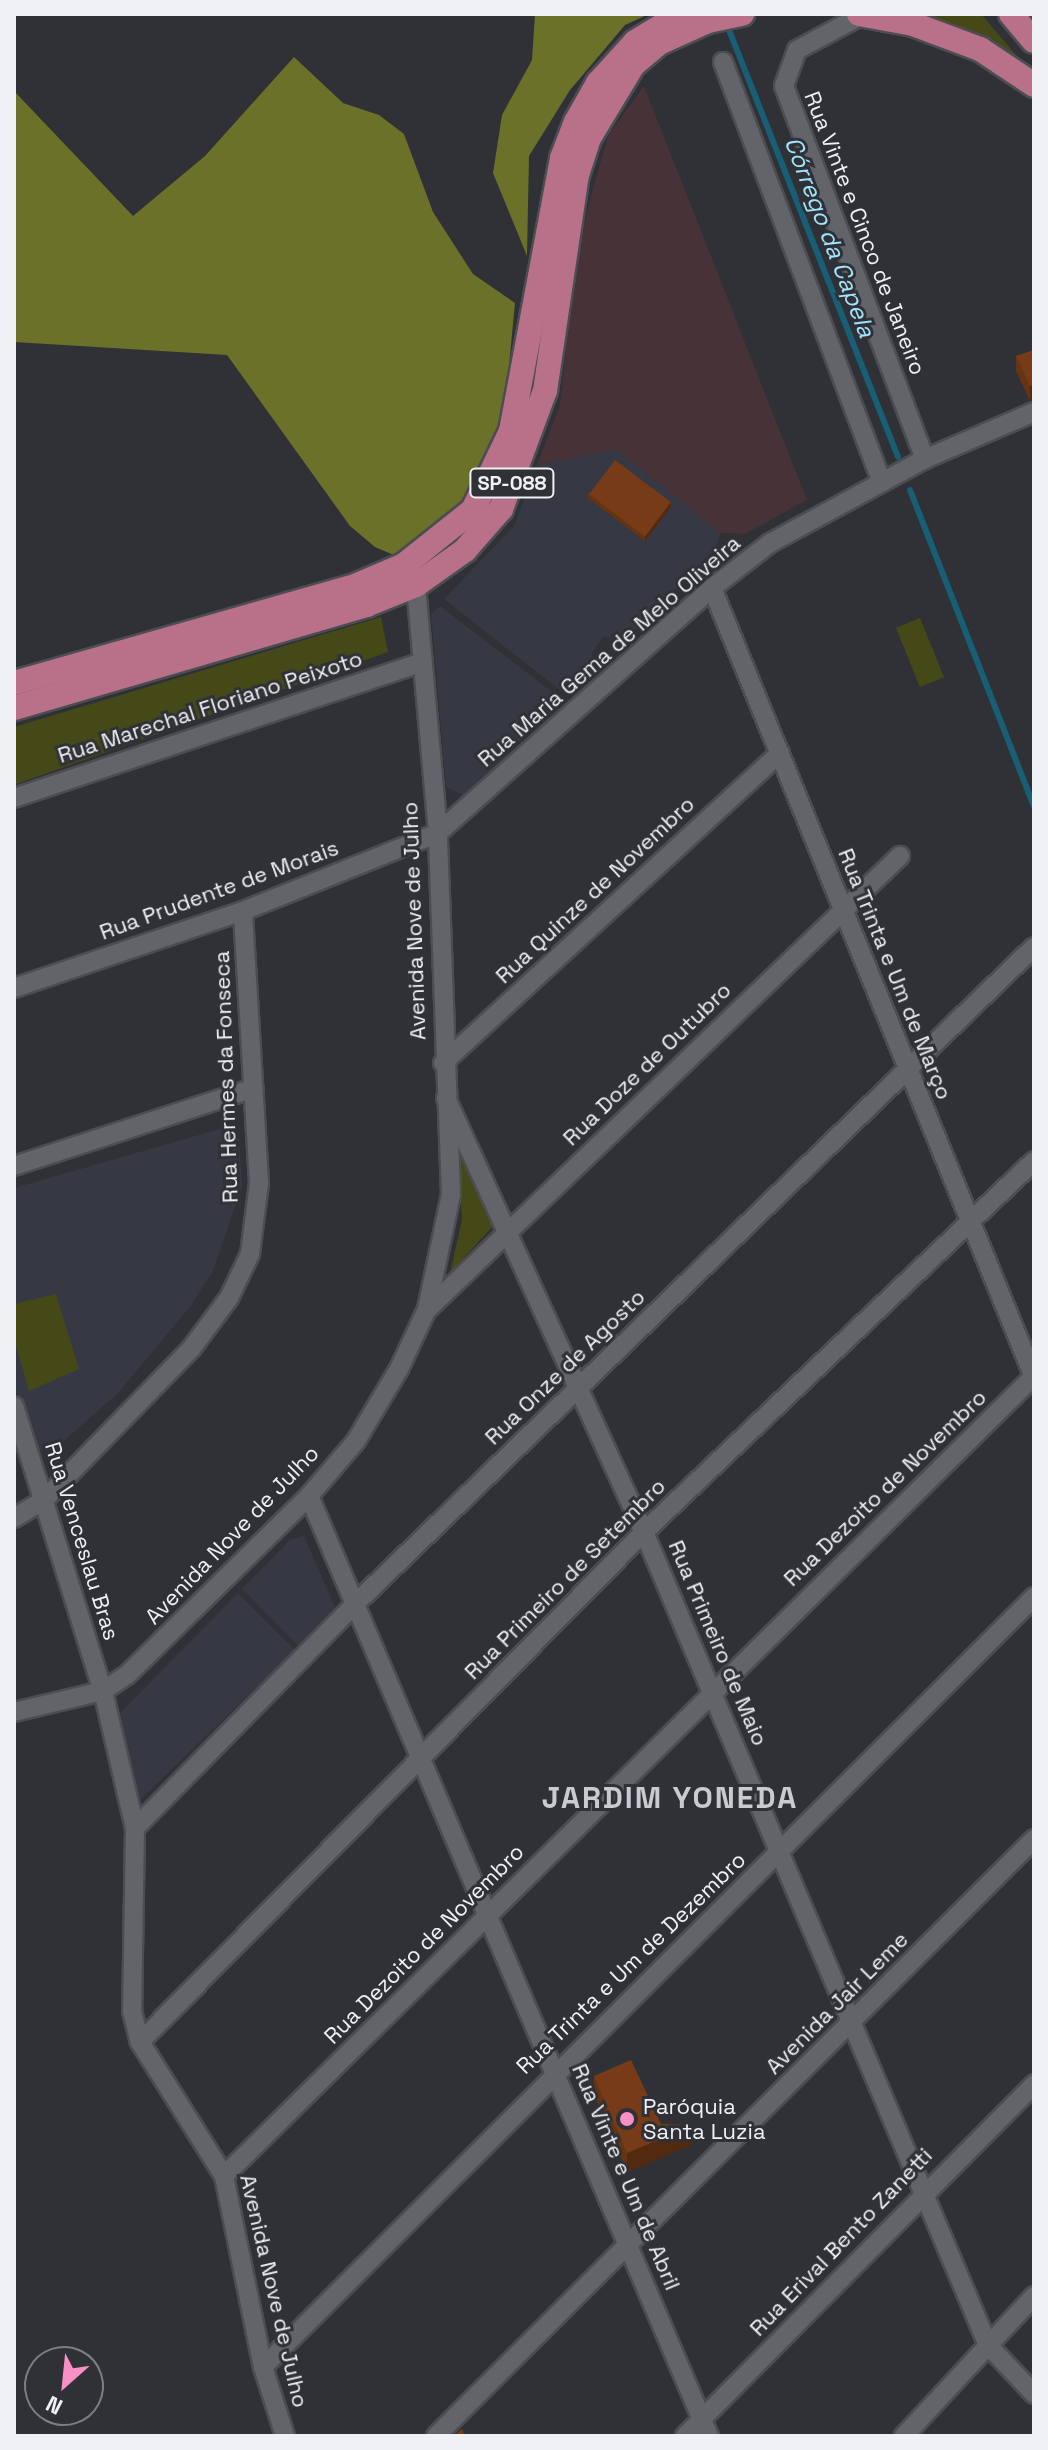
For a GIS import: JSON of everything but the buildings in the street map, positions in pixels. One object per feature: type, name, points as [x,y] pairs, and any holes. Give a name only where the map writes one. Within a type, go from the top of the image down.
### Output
[{"type":"main road","name":"SP-088","points":[[14,683],[357,585],[404,565],[473,510],[511,431],[562,158],[576,122],[598,83],[635,42],[681,14]]},
{"type":"main road","name":"SP-088","points":[[14,708],[366,605],[416,585],[465,550],[501,509],[529,443],[545,391],[577,175],[589,138],[633,65],[659,43],[708,21],[742,14]]},
{"type":"main road","points":[[862,14],[911,19],[980,49],[1034,85]]},
{"type":"main road","points":[[1013,15],[1034,41]]},
{"type":"street","name":"Rua Vinte e Cinco de Janeiro","points":[[862,14],[797,50],[784,86],[925,459]]},
{"type":"street","points":[[723,62],[882,482]]},
{"type":"street","name":"Rua Maria Gema de Melo Oliveira","points":[[438,833],[712,588],[770,543],[925,459],[1034,412]]},
{"type":"street","name":"Avenida Nove de Julho","points":[[285,2436],[263,2367],[224,2176],[140,2042],[132,2011],[135,1828],[103,1691],[127,1675],[309,1496],[356,1441],[399,1369],[427,1309],[451,1194],[443,1063],[438,833],[416,585]]},
{"type":"street","name":"Rua Trinta e Um de Março","points":[[712,588],[1034,1377]]},
{"type":"street","name":"Rua Marechal Floriano Peixoto","points":[[14,798],[421,663]]},
{"type":"street","name":"Rua Quinze de Novembro","points":[[443,1063],[780,753]]},
{"type":"street","name":"Rua Prudente de Morais","points":[[14,988],[243,911],[438,833]]},
{"type":"street","name":"Rua Doze de Outubro","points":[[427,1309],[900,856]]},
{"type":"street","name":"Rua Hermes da Fonseca","points":[[14,1518],[44,1500],[191,1349],[229,1298],[250,1254],[257,1197],[243,911]]},
{"type":"street","name":"Rua Onze de Agosto","points":[[135,1828],[354,1605],[906,1067],[1034,947]]},
{"type":"street","points":[[14,1166],[254,1088]]},
{"type":"street","name":"Rua Primeiro de Maio","points":[[446,1098],[510,1229],[577,1388],[644,1532],[854,2020],[921,2192],[988,2345],[1034,2394]]},
{"type":"street","name":"Rua Primeiro de Setembro","points":[[140,2042],[644,1532],[1034,1161]]},
{"type":"street","name":"Rua Dezoito de Novembro","points":[[224,2176],[711,1691],[1034,1377]]},
{"type":"street","name":"Rua Venceslau Bras","points":[[14,1406],[103,1691]]},
{"type":"street","name":"Rua Vinte e Um de Abril","points":[[309,1496],[705,2427]]},
{"type":"street","name":"Rua Trinta e Um de Dezembro","points":[[263,2367],[554,2071],[1034,1597]]},
{"type":"street","points":[[14,1712],[103,1691]]},
{"type":"street","name":"Avenida Jair Leme","points":[[436,2436],[1034,1839]]},
{"type":"street","name":"Rua Erival Bento Zanetti","points":[[685,2436],[705,2427],[921,2192],[1034,2084]]},
{"type":"street","points":[[904,2436],[1034,2296]]},
{"type":"shaded area","points":[[644,86],[807,500],[745,534],[721,533],[616,449],[537,465],[560,405],[576,257],[595,181],[609,134]]},
{"type":"shaded area","points":[[616,449],[721,533],[715,550],[625,639],[604,637],[592,652],[592,669],[566,695],[444,599],[514,526],[537,465]]},
{"type":"shaded area","points":[[440,606],[564,701],[463,795],[446,787],[431,614]]},
{"type":"shaded area","points":[[230,1126],[239,1139],[242,1186],[213,1271],[190,1307],[117,1394],[50,1453],[42,1451],[33,1444],[14,1386],[14,1188]]},
{"type":"shaded area","points":[[304,1536],[335,1607],[298,1646],[242,1589],[291,1539]]},
{"type":"shaded area","points":[[238,1593],[295,1650],[138,1802],[118,1715]]},
{"type":"green space","points":[[535,14],[649,14],[625,25],[570,90],[529,156],[527,256],[493,173],[502,115],[532,60]]},
{"type":"green space","points":[[924,14],[981,14],[1034,76],[927,19]]},
{"type":"green space","points":[[294,57],[343,103],[379,115],[404,134],[433,212],[473,274],[515,303],[503,429],[468,506],[403,559],[375,547],[350,526],[227,355],[14,342],[14,91],[133,216],[205,156]]},
{"type":"green space","points":[[381,617],[388,652],[14,785],[14,727]]},
{"type":"green space","points":[[920,618],[944,677],[920,687],[896,628]]},
{"type":"green space","points":[[457,1140],[494,1225],[450,1273],[462,1220]]},
{"type":"green space","points":[[56,1294],[79,1369],[29,1391],[14,1339],[14,1304]]},
{"type":"waterway","name":"Córrego da Capela","points":[[729,30],[898,457]]},
{"type":"waterway","name":"Córrego da Capela","points":[[910,490],[1034,806]]},
{"type":"place","name":"Paróquia Santa Luzia","points":[[627,2119]]},
{"type":"district","name":"JARDIM YONEDA","points":[[670,1798]]}]
